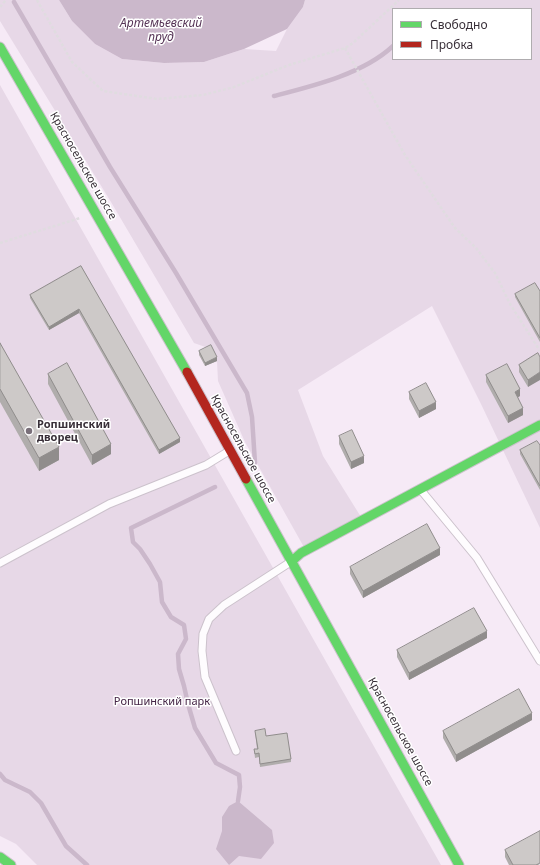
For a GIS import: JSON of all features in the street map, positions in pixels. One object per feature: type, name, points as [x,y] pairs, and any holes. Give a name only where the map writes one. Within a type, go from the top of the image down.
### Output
[{"type":"main road","name":"Красносельское шоссе","points":[[0,47],[165,333],[459,865]]},
{"type":"main road","points":[[292,561],[300,553],[540,424]]},
{"type":"main road","points":[[0,857],[10,865]]},
{"type":"lane","points":[[0,563],[109,504],[206,465],[230,451]]},
{"type":"lane","points":[[420,489],[477,558],[540,661]]},
{"type":"lane","points":[[236,751],[205,677],[202,651],[203,634],[209,619],[224,605],[292,561]]},
{"type":"path","points":[[0,7],[6,0]]},
{"type":"path","points":[[37,0],[72,62],[103,91],[157,99],[203,95],[234,87],[289,64],[345,48],[353,43],[399,0]]},
{"type":"path","points":[[345,48],[405,155],[456,228],[476,248],[495,273],[510,304],[540,351]]},
{"type":"path","points":[[0,243],[81,218]]},
{"type":"green space","points":[[0,0],[59,0],[72,21],[95,44],[122,59],[164,63],[204,62],[244,49],[276,51],[287,29],[303,7],[305,0],[540,0],[540,528],[432,306],[298,390],[323,456],[361,517],[305,549],[245,442],[218,381],[217,361],[211,349],[194,343],[111,202],[0,21]]},
{"type":"green space","name":"Ропшинский парк","points":[[0,85],[441,865],[37,865],[16,844],[0,836]]},
{"type":"water","name":"Артемьевский пруд","points":[[59,0],[305,0],[303,7],[287,29],[244,49],[204,62],[164,63],[122,59],[95,44],[72,21]]},
{"type":"water","points":[[238,801],[272,830],[274,843],[261,859],[239,856],[229,865],[216,849],[222,831],[222,817],[229,806]]},
{"type":"building","points":[[81,266],[180,438],[159,450],[79,309],[49,327],[30,295]]},
{"type":"building","points":[[535,283],[540,291],[540,338],[515,294]]},
{"type":"building","name":"Ропшинский дворец","points":[[0,343],[59,447],[39,458],[0,389]]},
{"type":"building","points":[[211,345],[217,357],[205,363],[199,351]]},
{"type":"building","points":[[538,353],[540,357],[540,372],[528,380],[519,365]]},
{"type":"building","points":[[67,363],[111,444],[92,455],[48,374]]},
{"type":"building","points":[[507,364],[520,389],[515,392],[523,408],[508,416],[486,375]]},
{"type":"building","points":[[426,383],[436,402],[419,411],[409,392]]},
{"type":"building","points":[[352,430],[364,456],[351,462],[339,436]]},
{"type":"building","points":[[537,441],[540,445],[540,486],[520,450]]},
{"type":"building","points":[[427,524],[440,548],[363,591],[350,567]]},
{"type":"building","points":[[474,608],[487,631],[409,673],[397,650]]},
{"type":"building","points":[[519,689],[532,713],[456,755],[443,731]]},
{"type":"building","points":[[265,729],[266,736],[287,733],[291,759],[260,764],[259,753],[255,754],[254,749],[258,749],[255,731]]},
{"type":"building","points":[[540,831],[540,863],[536,865],[513,865],[505,850]]},
{"type":"waterway","points":[[14,2],[110,167],[176,273],[247,393],[252,417],[255,463]]},
{"type":"waterway","points":[[274,96],[337,78],[367,64],[381,56],[392,47]]},
{"type":"waterway","points":[[215,487],[131,528],[133,542],[140,549],[160,582],[162,602],[171,617],[184,625],[186,639],[178,654],[179,669],[195,728],[216,763],[239,775],[240,787],[238,801]]},
{"type":"waterway","points":[[0,774],[5,780],[30,792],[41,803],[66,846],[87,865]]},
{"type":"traffic: fast","points":[[0,47],[187,372]]},
{"type":"traffic: fast","points":[[292,561],[301,553],[540,425]]},
{"type":"traffic: fast","points":[[246,479],[459,865]]},
{"type":"traffic: fast","points":[[0,857],[11,865]]},
{"type":"traffic: jam","points":[[187,372],[246,479]]},
{"type":"place","name":"Ропшинский дворец","points":[[29,431]]}]
